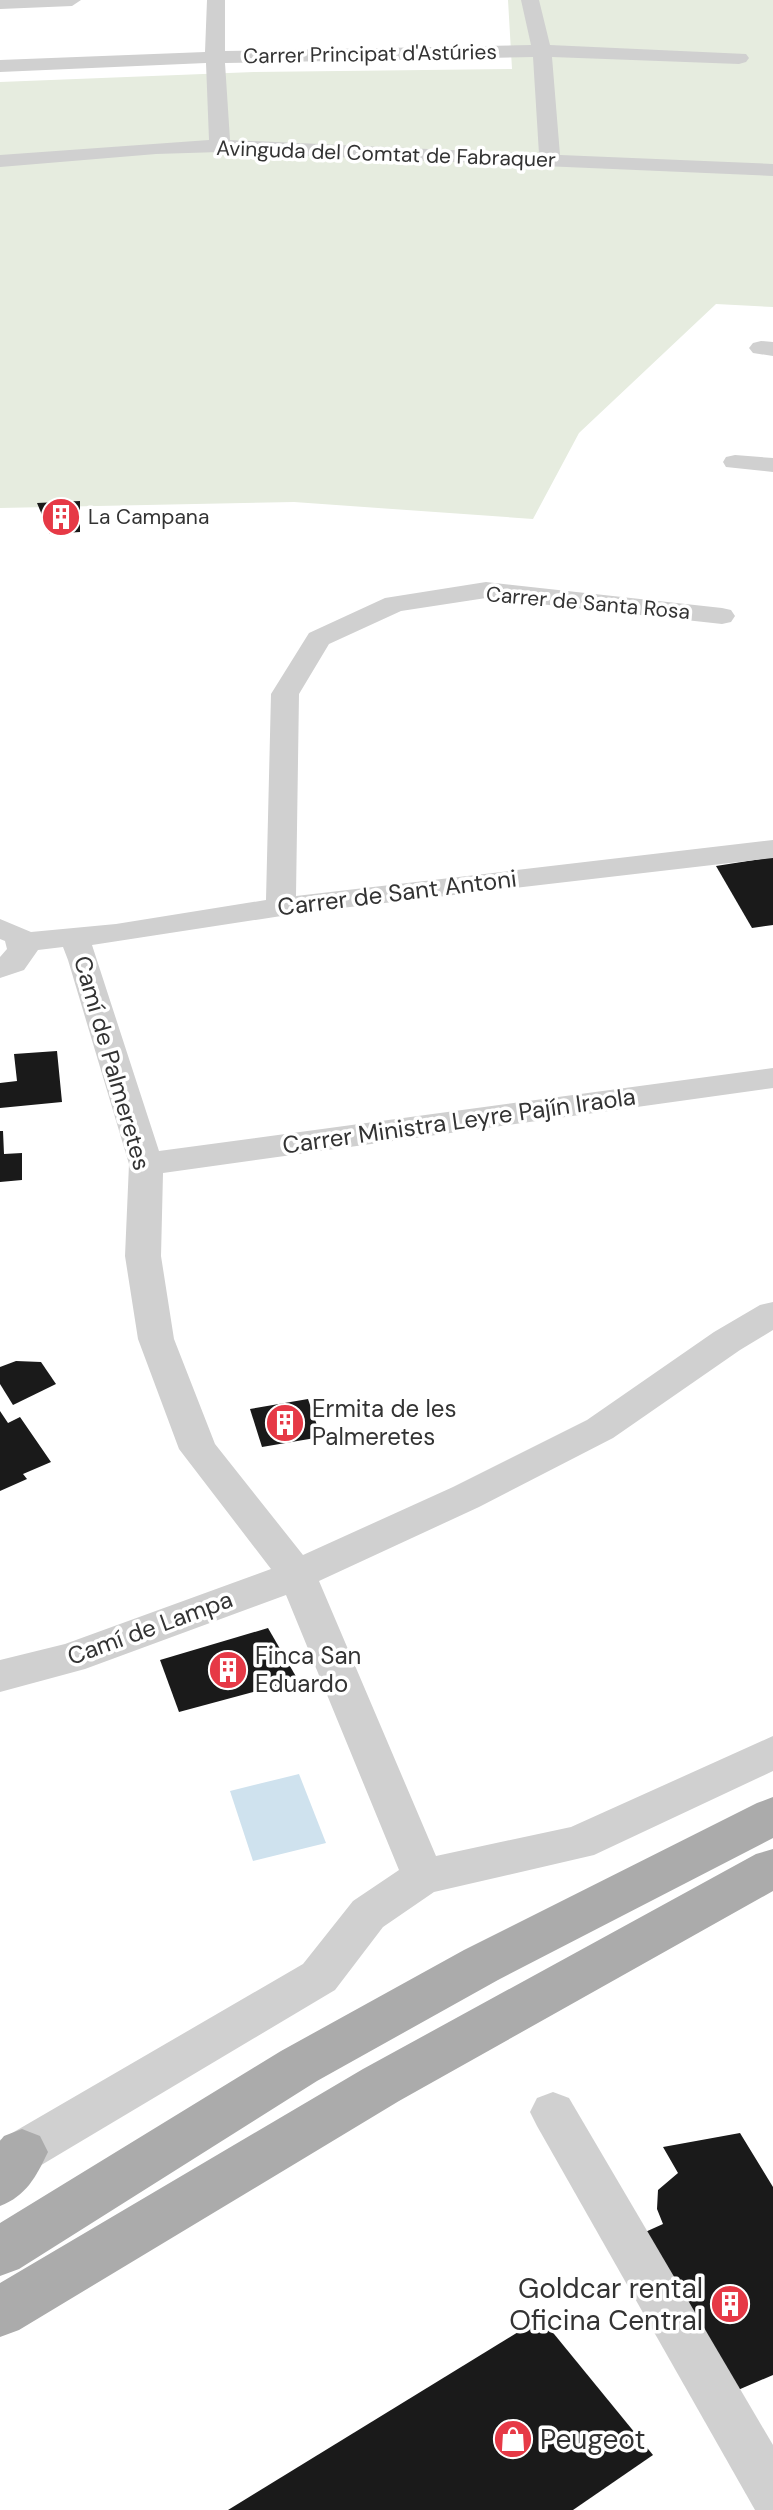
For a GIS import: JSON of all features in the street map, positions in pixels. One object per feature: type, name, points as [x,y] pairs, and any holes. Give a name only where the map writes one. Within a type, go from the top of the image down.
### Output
[{"type":"main road","points":[[0,2252],[299,2066],[481,1965],[773,1816]]},
{"type":"main road","points":[[0,2312],[381,2085],[773,1868]]},
{"type":"street","points":[[0,3],[72,0]]},
{"type":"street","points":[[216,0],[215,57],[220,146]]},
{"type":"street","points":[[530,0],[542,51],[550,160]]},
{"type":"street","name":"Carrer Principat d'Astúries","points":[[0,66],[215,57],[542,51],[739,58]]},
{"type":"street","name":"Avinguda del Comtat de Fabraquer","points":[[0,161],[156,148],[220,146],[773,170]]},
{"type":"street","points":[[735,462],[773,465]]},
{"type":"street","name":"Carrer de Santa Rosa","points":[[281,906],[285,694],[319,639],[394,604],[486,590],[722,616]]},
{"type":"street","name":"Carrer de Sant Antoni","points":[[11,935],[74,938],[281,906],[773,849]]},
{"type":"street","points":[[0,969],[20,956],[11,935]]},
{"type":"street","name":"Camí de Palmeretes","points":[[74,938],[84,960],[146,1164],[143,1256],[156,1339],[198,1449],[298,1575],[423,1877]]},
{"type":"street","name":"Carrer Ministra Leyre Pajín Iraola","points":[[146,1164],[773,1078]]},
{"type":"street","name":"Camí de Lampa","points":[[0,1676],[71,1658],[298,1575],[466,1497],[600,1429],[727,1341],[773,1314]]},
{"type":"street","points":[[7,2166],[319,1977],[368,1914],[423,1877],[579,1843],[773,1752]]},
{"type":"street","points":[[553,2112],[773,2493]]},
{"type":"shaded area","points":[[508,0],[773,0],[773,307],[716,304],[579,433],[533,519],[294,502],[0,508],[0,82],[254,72],[512,69]]},
{"type":"water","points":[[299,1774],[326,1843],[253,1861],[230,1791]]},
{"type":"building","name":"La Campana","points":[[80,501],[80,532],[50,534],[37,503]]},
{"type":"building","points":[[773,857],[773,925],[752,928],[716,866]]},
{"type":"building","points":[[57,1051],[62,1102],[0,1108],[0,1083],[17,1081],[14,1054]]},
{"type":"building","points":[[0,1131],[3,1131],[4,1154],[22,1153],[22,1180],[0,1182]]},
{"type":"building","points":[[16,1361],[41,1362],[56,1384],[13,1405],[0,1384],[0,1367]]},
{"type":"building","name":"Ermita de les Palmeretes","points":[[308,1399],[321,1437],[262,1447],[250,1409]]},
{"type":"building","points":[[0,1411],[8,1423],[20,1417],[51,1462],[23,1474],[27,1479],[0,1491]]},
{"type":"building","name":"Finca San Eduardo","points":[[268,1628],[298,1680],[179,1712],[160,1660]]},
{"type":"building","name":"Goldcar rental Oficina Central","points":[[740,2133],[773,2187],[773,2375],[738,2390],[643,2233],[663,2224],[657,2209],[658,2190],[678,2173],[663,2147]]},
{"type":"building","points":[[541,2318],[653,2455],[573,2510],[228,2510]]},
{"type":"place","name":"La Campana","points":[[61,517]]},
{"type":"place","name":"Ermita de les Palmeretes","points":[[285,1423]]},
{"type":"place","name":"Finca San Eduardo","points":[[228,1670]]},
{"type":"place","name":"Goldcar rental Oficina Central","points":[[730,2304]]},
{"type":"place","name":"Peugeot","points":[[513,2439]]}]
